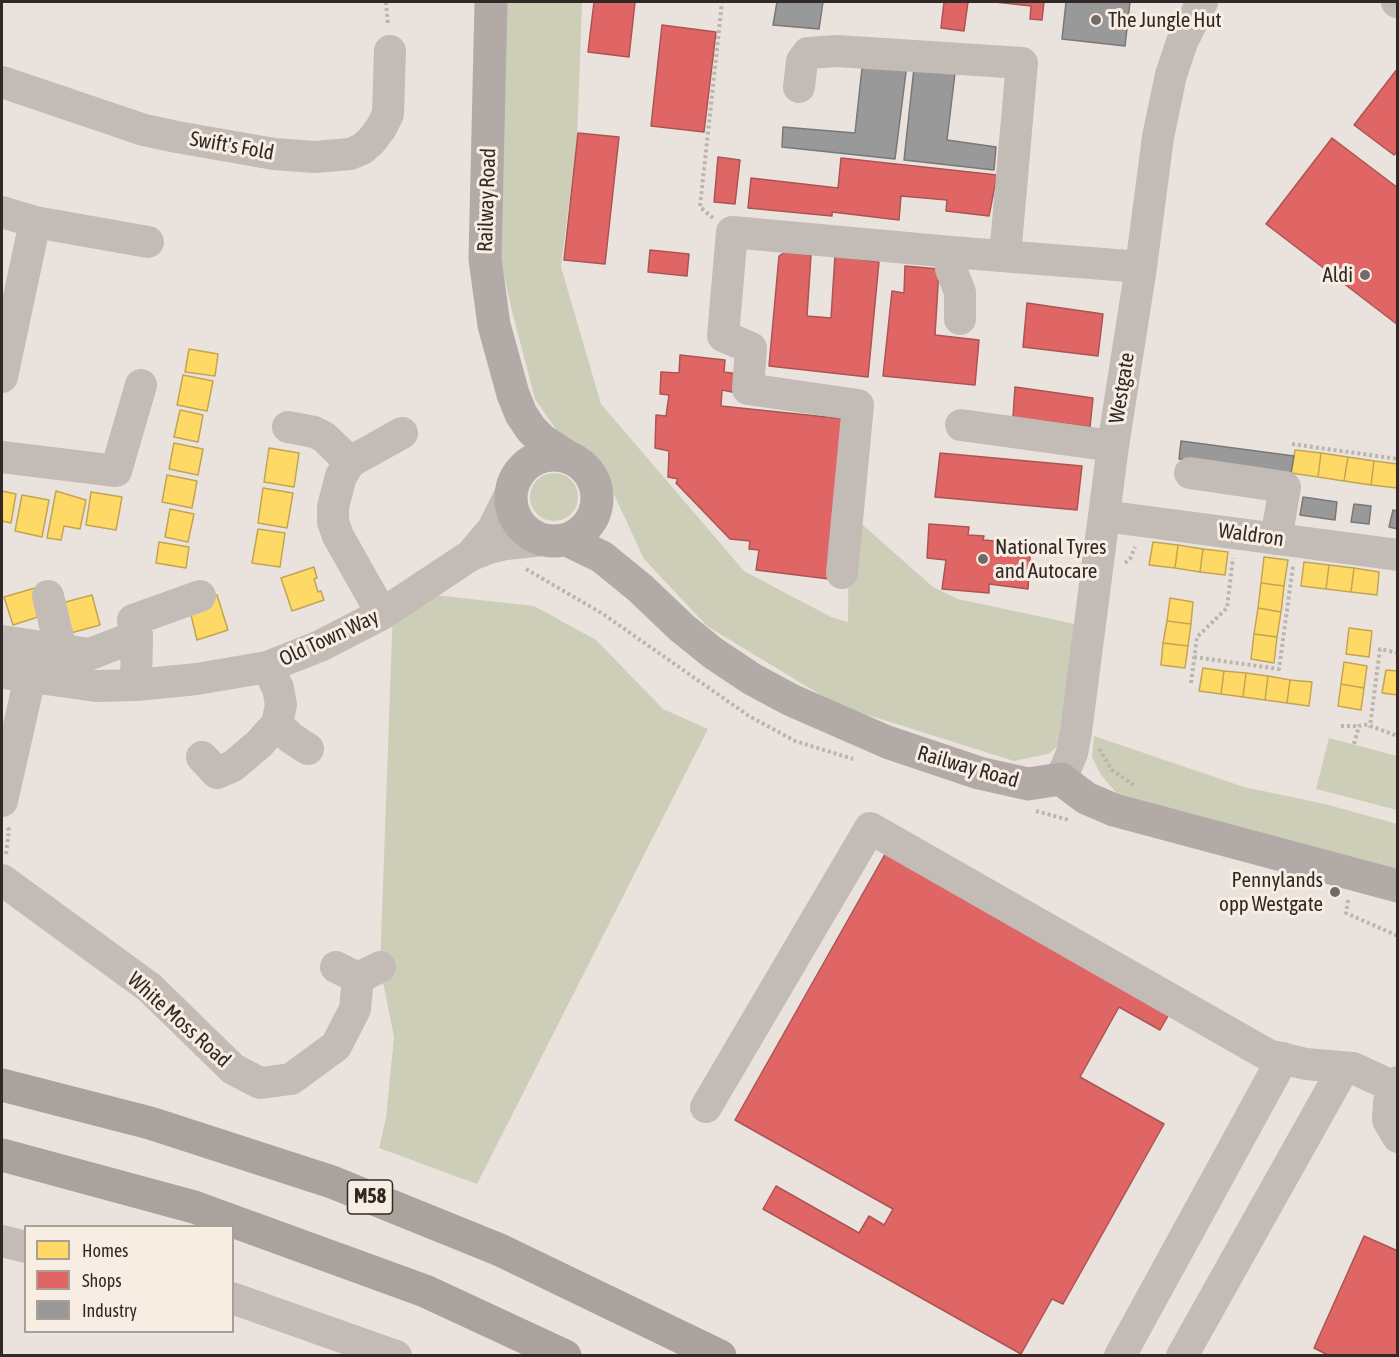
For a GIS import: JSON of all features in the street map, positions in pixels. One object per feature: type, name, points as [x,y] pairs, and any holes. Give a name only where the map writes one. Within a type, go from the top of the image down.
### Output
[{"type":"highway","name":"M58","points":[[2,1085],[150,1124],[332,1182],[500,1250],[720,1356]]},
{"type":"highway","points":[[2,1155],[194,1207],[425,1291],[565,1356]]},
{"type":"main road","name":"Railway Road","points":[[491,2],[485,259],[494,325],[513,394],[521,414],[542,440],[568,457]]},
{"type":"main road","name":"Railway Road","points":[[513,394],[513,486]]},
{"type":"main road","points":[[544,456],[568,457],[581,464],[597,487],[598,502],[595,514],[588,526],[579,534],[555,540],[524,529],[512,508],[513,486],[523,469],[532,461],[544,456]]},
{"type":"main road","name":"Railway Road","points":[[598,502],[624,562],[640,588]]},
{"type":"main road","name":"Railway Road","points":[[555,540],[602,557],[713,653],[752,679],[839,722],[887,742],[979,773],[1028,784],[1061,779]]},
{"type":"main road","points":[[1061,779],[1086,798],[1114,810],[1398,886]]},
{"type":"street","name":"Westgate","points":[[1061,779],[1072,753],[1076,732],[1113,446],[1141,267],[1158,137],[1164,105],[1182,42],[1202,2]]},
{"type":"street","name":"Swift's Fold","points":[[2,82],[144,130],[274,154],[315,157],[350,154],[362,149],[381,128],[388,114],[390,98],[390,51]]},
{"type":"street","points":[[800,87],[802,60],[808,53],[837,51],[1022,63],[1005,256]]},
{"type":"street","points":[[2,212],[35,222],[148,242]]},
{"type":"street","points":[[2,377],[35,222]]},
{"type":"street","points":[[842,573],[858,405],[748,389],[751,348],[723,336],[732,232],[1141,267]]},
{"type":"street","points":[[951,252],[951,269],[960,292],[960,319]]},
{"type":"street","points":[[2,457],[116,471],[141,385]]},
{"type":"street","points":[[961,425],[1113,446]]},
{"type":"street","points":[[288,427],[314,432],[324,437],[350,462]]},
{"type":"street","points":[[382,614],[338,536],[333,522],[336,491],[341,476],[350,462],[402,433]]},
{"type":"street","points":[[1190,473],[1285,487],[1286,540]]},
{"type":"street","name":"Old Town Way","points":[[471,555],[493,529],[513,486]]},
{"type":"street","name":"Waldron","points":[[1104,516],[1398,555]]},
{"type":"street","name":"Old Town Way","points":[[16,675],[96,686],[136,685],[197,679],[267,667],[320,646],[382,614],[471,555],[506,544],[555,540]]},
{"type":"street","points":[[48,596],[61,650]]},
{"type":"street","points":[[2,638],[90,654],[135,628],[200,596]]},
{"type":"street","points":[[135,628],[136,685]]},
{"type":"street","points":[[212,774],[233,766],[259,744],[277,724],[281,705],[280,697],[267,667]]},
{"type":"street","points":[[4,812],[16,675]]},
{"type":"street","points":[[277,724],[291,738],[308,749]]},
{"type":"street","points":[[706,1107],[870,828],[1268,1055],[1343,1069],[1353,1068],[1396,1084],[1389,1102],[1388,1120],[1398,1137]]},
{"type":"street","name":"White Moss Road","points":[[3,870],[150,988],[233,1069],[260,1083],[291,1079],[336,1046],[355,1009],[358,971]]},
{"type":"street","points":[[1120,1356],[1283,1058]]},
{"type":"street","points":[[1182,1356],[1343,1069]]},
{"type":"street","points":[[2,1241],[24,1246]]},
{"type":"street","points":[[234,1299],[396,1356]]},
{"type":"path","points":[[723,2],[700,207],[732,232]]},
{"type":"path","points":[[1292,444],[1398,459]]},
{"type":"path","points":[[1122,566],[1135,550],[1141,520]]},
{"type":"path","points":[[1191,683],[1197,637],[1227,608],[1236,533]]},
{"type":"path","points":[[1194,657],[1279,669],[1286,540]]},
{"type":"path","points":[[1370,724],[1380,650],[1398,653]]},
{"type":"path","points":[[1341,726],[1370,724]]},
{"type":"path","points":[[1370,724],[1370,726],[1398,736]]},
{"type":"path","points":[[1354,744],[1359,726]]},
{"type":"path","points":[[1096,740],[1104,759],[1112,770],[1122,779],[1140,788]]},
{"type":"path","points":[[3,870],[9,830],[4,812]]},
{"type":"green space","points":[[491,2],[582,2],[577,140],[561,267],[601,404],[744,571],[831,617],[848,622],[849,513],[933,587],[958,599],[1089,627],[1076,732],[1048,754],[1014,761],[839,706],[707,626],[644,559],[611,488],[589,449],[560,435],[535,399],[494,230]]},
{"type":"green space","points":[[549,473],[559,473],[574,483],[578,497],[577,506],[568,517],[559,521],[549,521],[534,511],[530,502],[530,492],[540,477]]},
{"type":"green space","points":[[416,593],[534,606],[596,640],[663,709],[708,729],[477,1184],[379,1148],[386,1118],[394,1037],[380,967],[393,607]]},
{"type":"green space","points":[[1094,736],[1244,787],[1325,804],[1397,824],[1397,870],[1118,795],[1101,775],[1092,757]]},
{"type":"green space","points":[[1329,738],[1397,756],[1397,810],[1316,789]]},
{"type":"building: Homes","points":[[189,349],[218,354],[215,376],[185,372]]},
{"type":"building: Homes","points":[[183,375],[213,381],[207,411],[177,405]]},
{"type":"building: Homes","points":[[180,410],[203,415],[198,442],[174,437]]},
{"type":"building: Homes","points":[[174,443],[203,449],[198,475],[169,469]]},
{"type":"building: Homes","points":[[269,448],[299,453],[294,487],[264,482]]},
{"type":"building: Homes","points":[[1295,450],[1321,453],[1318,477],[1291,473]]},
{"type":"building: Homes","points":[[1321,453],[1348,457],[1344,481],[1318,477]]},
{"type":"building: Homes","points":[[1348,457],[1374,461],[1371,485],[1344,481]]},
{"type":"building: Homes","points":[[1374,461],[1398,464],[1397,488],[1371,485]]},
{"type":"building: Homes","points":[[167,475],[197,481],[192,508],[162,502]]},
{"type":"building: Homes","points":[[263,488],[293,493],[287,528],[258,523]]},
{"type":"building: Homes","points":[[2,491],[16,494],[11,523],[2,521]]},
{"type":"building: Homes","points":[[56,491],[86,500],[80,529],[64,526],[61,540],[47,538]]},
{"type":"building: Homes","points":[[91,492],[122,497],[116,530],[86,525]]},
{"type":"building: Homes","points":[[22,495],[49,500],[42,537],[15,531]]},
{"type":"building: Homes","points":[[170,509],[194,514],[188,542],[165,537]]},
{"type":"building: Homes","points":[[258,529],[285,533],[280,567],[252,563]]},
{"type":"building: Homes","points":[[159,542],[189,547],[186,568],[156,563]]},
{"type":"building: Homes","points":[[1153,542],[1178,545],[1175,568],[1149,565]]},
{"type":"building: Homes","points":[[1178,545],[1203,549],[1200,572],[1175,568]]},
{"type":"building: Homes","points":[[1203,549],[1228,552],[1225,575],[1200,572]]},
{"type":"building: Homes","points":[[1264,557],[1288,560],[1284,586],[1261,583]]},
{"type":"building: Homes","points":[[1304,562],[1329,565],[1326,589],[1301,586]]},
{"type":"building: Homes","points":[[1329,565],[1354,568],[1351,592],[1326,589]]},
{"type":"building: Homes","points":[[314,567],[317,578],[314,579],[318,592],[321,591],[324,600],[292,611],[281,578]]},
{"type":"building: Homes","points":[[1354,568],[1379,572],[1377,595],[1351,592]]},
{"type":"building: Homes","points":[[1261,583],[1284,586],[1281,612],[1258,608]]},
{"type":"building: Homes","points":[[35,588],[44,615],[13,625],[4,597]]},
{"type":"building: Homes","points":[[92,595],[100,625],[67,634],[58,604]]},
{"type":"building: Homes","points":[[217,595],[228,630],[197,640],[186,605]]},
{"type":"building: Homes","points":[[1170,598],[1193,602],[1191,624],[1167,621]]},
{"type":"building: Homes","points":[[1258,608],[1281,612],[1277,637],[1254,634]]},
{"type":"building: Homes","points":[[1167,621],[1191,624],[1188,646],[1163,643]]},
{"type":"building: Homes","points":[[1349,628],[1372,631],[1369,657],[1346,654]]},
{"type":"building: Homes","points":[[1254,634],[1277,637],[1274,663],[1251,659]]},
{"type":"building: Homes","points":[[1163,643],[1188,646],[1185,668],[1161,665]]},
{"type":"building: Homes","points":[[1344,662],[1367,666],[1364,688],[1341,684]]},
{"type":"building: Homes","points":[[1203,668],[1224,671],[1221,694],[1199,691]]},
{"type":"building: Homes","points":[[1386,670],[1398,671],[1398,695],[1382,693]]},
{"type":"building: Homes","points":[[1224,671],[1246,673],[1243,697],[1221,694]]},
{"type":"building: Homes","points":[[1246,673],[1268,676],[1265,700],[1243,697]]},
{"type":"building: Homes","points":[[1268,676],[1290,680],[1287,703],[1265,700]]},
{"type":"building: Homes","points":[[1290,680],[1312,682],[1309,706],[1287,703]]},
{"type":"building: Homes","points":[[1341,684],[1364,688],[1361,710],[1338,706]]},
{"type":"building: Shops","points":[[594,2],[635,2],[629,57],[588,52]]},
{"type":"building: Shops","points":[[944,2],[968,2],[964,31],[941,28]]},
{"type":"building: Shops","points":[[995,2],[1044,2],[1042,20],[1030,19],[1031,6]]},
{"type":"building: Shops","points":[[662,25],[716,32],[704,132],[651,126]]},
{"type":"building: Shops","points":[[1398,68],[1398,151],[1394,155],[1354,125]]},
{"type":"building: Shops","points":[[578,133],[619,137],[605,264],[564,260]]},
{"type":"building: Shops","name":"Aldi","points":[[1332,138],[1398,188],[1398,325],[1266,224]]},
{"type":"building: Shops","points":[[718,157],[740,160],[735,204],[714,202]]},
{"type":"building: Shops","points":[[841,158],[997,175],[989,216],[946,211],[947,200],[901,196],[899,220],[832,212],[832,216],[748,208],[751,178],[838,188]]},
{"type":"building: Shops","points":[[650,250],[689,254],[687,276],[648,272]]},
{"type":"building: Shops","points":[[785,252],[811,255],[807,316],[831,318],[835,256],[879,262],[868,377],[769,366],[779,256]]},
{"type":"building: Shops","points":[[905,266],[939,269],[935,335],[979,340],[975,385],[883,376],[892,291],[904,293]]},
{"type":"building: Shops","points":[[1027,303],[1103,314],[1098,356],[1023,347]]},
{"type":"building: Shops","points":[[680,355],[725,360],[724,372],[739,374],[737,393],[722,390],[721,406],[846,419],[829,579],[756,570],[759,550],[749,549],[750,541],[730,539],[676,483],[678,479],[668,477],[669,451],[655,448],[656,415],[666,416],[669,395],[660,394],[661,372],[679,373]]},
{"type":"building: Shops","points":[[1015,387],[1093,398],[1090,427],[1013,417]]},
{"type":"building: Shops","points":[[940,453],[1082,466],[1077,510],[935,497]]},
{"type":"building: Shops","name":"National Tyres and Autocare","points":[[929,524],[969,527],[968,535],[984,536],[983,540],[1031,544],[1028,589],[989,584],[989,593],[942,589],[946,560],[927,558]]},
{"type":"building: Shops","points":[[888,849],[1172,1009],[1160,1030],[1119,1007],[1080,1077],[1164,1124],[1063,1304],[1052,1299],[1021,1354],[763,1209],[776,1186],[859,1233],[869,1216],[884,1225],[893,1209],[735,1120]]},
{"type":"building: Shops","points":[[1364,1236],[1398,1251],[1398,1356],[1330,1356],[1314,1348]]},
{"type":"building: Industry","points":[[777,2],[823,2],[819,29],[773,25]]},
{"type":"building: Industry","name":"The Jungle Hut","points":[[1066,2],[1130,2],[1125,46],[1062,39]]},
{"type":"building: Industry","points":[[863,59],[907,64],[895,159],[782,147],[783,127],[855,133]]},
{"type":"building: Industry","points":[[914,68],[955,73],[947,140],[996,147],[994,170],[904,160]]},
{"type":"building: Industry","points":[[1181,441],[1294,456],[1291,473],[1179,459]]},
{"type":"building: Industry","points":[[1303,497],[1337,502],[1335,520],[1300,515]]},
{"type":"building: Industry","points":[[1354,504],[1371,506],[1369,524],[1351,522]]},
{"type":"building: Industry","points":[[1393,510],[1398,511],[1398,529],[1389,527]]},
{"type":"place","name":"The Jungle Hut","points":[[1096,20]]},
{"type":"place","name":"Aldi","points":[[1365,275]]},
{"type":"place","name":"National Tyres and Autocare","points":[[983,559]]},
{"type":"place","name":"Pennylands opp Westgate","points":[[1335,892]]}]
